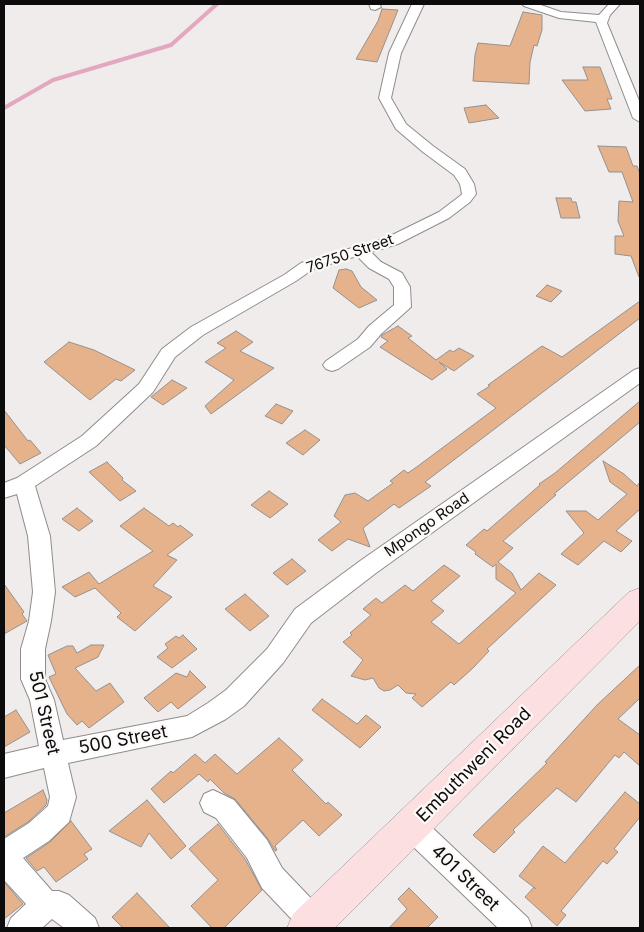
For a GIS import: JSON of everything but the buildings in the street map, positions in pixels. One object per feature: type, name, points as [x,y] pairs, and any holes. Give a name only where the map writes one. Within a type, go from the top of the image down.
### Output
[{"type":"street","name":"76750 Street","points":[[14,487],[89,441],[146,388],[168,353],[197,331],[290,278],[307,266],[392,241],[444,215],[470,194],[460,172],[428,149],[402,126],[384,98],[395,53],[418,4]]},
{"type":"street","points":[[528,4],[559,14],[602,19]]},
{"type":"street","points":[[615,4],[602,19],[602,29],[639,110]]},
{"type":"street","points":[[332,365],[364,342],[403,306],[402,287],[396,276],[375,265],[360,250]]},
{"type":"street","name":"Mpongo Road","points":[[235,698],[275,656],[303,616],[368,567],[640,374]]},
{"type":"street","name":"501 Street","points":[[14,487],[39,536],[44,592],[40,621],[32,649],[34,679],[42,700],[63,797],[60,813],[39,832],[8,853],[14,871],[46,905]]},
{"type":"street","name":"Embuthweni Road","points":[[310,925],[412,827],[640,601]]},
{"type":"street","name":"500 Street","points":[[4,766],[53,754],[150,736],[192,726],[235,698]]},
{"type":"street","points":[[212,803],[225,809],[257,849],[272,878],[310,925]]},
{"type":"street","name":"401 Street","points":[[412,827],[518,928]]},
{"type":"street","points":[[21,928],[46,905],[59,904],[85,928]]},
{"type":"waterway","points":[[4,108],[53,80],[171,45],[217,4]]}]
